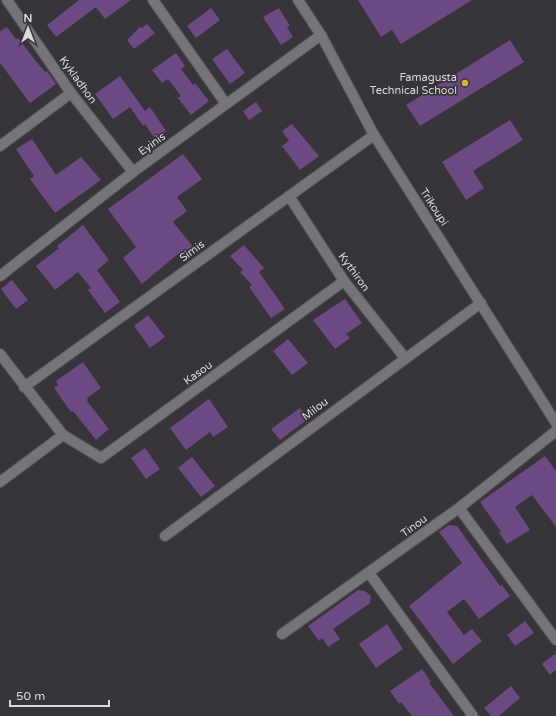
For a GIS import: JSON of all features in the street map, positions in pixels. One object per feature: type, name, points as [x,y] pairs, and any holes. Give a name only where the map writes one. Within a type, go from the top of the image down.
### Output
[{"type":"street","name":"Kykladhon","points":[[7,0],[71,92],[133,172]]},
{"type":"street","points":[[152,0],[226,104]]},
{"type":"street","name":"Trikoupi","points":[[298,0],[321,35],[374,135],[556,423]]},
{"type":"street","name":"Eyinis","points":[[0,276],[133,172],[321,35]]},
{"type":"street","points":[[0,146],[71,92]]},
{"type":"street","name":"Simis","points":[[24,387],[374,135]]},
{"type":"street","name":"Kythiron","points":[[289,196],[344,281],[405,358]]},
{"type":"street","name":"Kasou","points":[[63,435],[101,458],[344,281]]},
{"type":"street","name":"Milou","points":[[165,536],[481,303]]},
{"type":"street","points":[[0,354],[24,387],[63,435],[0,482]]},
{"type":"street","name":"Tinou","points":[[282,634],[459,508],[556,431]]},
{"type":"street","points":[[459,508],[556,640]]},
{"type":"street","points":[[369,573],[473,716]]},
{"type":"building","points":[[79,0],[131,0],[105,19],[96,7],[56,37],[47,25]]},
{"type":"building","name":"Famagusta Technical School","points":[[358,0],[472,0],[401,44],[392,30],[381,37]]},
{"type":"building","points":[[211,8],[220,20],[196,38],[187,26]]},
{"type":"building","points":[[279,8],[290,26],[287,27],[293,37],[281,45],[263,17]]},
{"type":"building","points":[[147,24],[155,33],[134,49],[127,40],[140,27],[142,28]]},
{"type":"building","points":[[7,27],[16,39],[18,38],[45,72],[47,71],[56,84],[30,103],[0,63],[0,31]]},
{"type":"building","name":"Famagusta Technical School","points":[[510,40],[524,62],[420,126],[406,105]]},
{"type":"building","points":[[227,49],[245,73],[230,84],[212,59]]},
{"type":"building","points":[[176,53],[185,66],[181,69],[193,85],[195,83],[209,101],[191,115],[178,98],[181,96],[168,79],[162,83],[152,70]]},
{"type":"building","points":[[120,76],[145,111],[150,107],[166,131],[155,139],[145,124],[143,126],[130,107],[113,119],[95,94]]},
{"type":"building","points":[[256,102],[262,111],[249,120],[243,111]]},
{"type":"building","points":[[510,120],[523,140],[473,171],[484,188],[466,200],[442,162]]},
{"type":"building","points":[[292,124],[319,156],[300,170],[282,146],[289,141],[282,131]]},
{"type":"building","points":[[32,139],[56,175],[81,157],[101,180],[55,213],[30,179],[34,176],[16,149]]},
{"type":"building","points":[[183,154],[202,179],[177,197],[187,211],[173,222],[195,249],[181,258],[178,254],[142,284],[123,258],[136,247],[108,209]]},
{"type":"building","points":[[83,225],[109,260],[97,270],[120,302],[105,313],[88,290],[91,288],[78,272],[55,290],[36,266],[59,248],[57,246]]},
{"type":"building","points":[[244,245],[264,268],[259,272],[285,309],[271,318],[249,287],[252,285],[240,272],[243,270],[230,256]]},
{"type":"building","points":[[12,280],[28,300],[16,309],[1,289]]},
{"type":"building","points":[[345,299],[362,323],[346,334],[350,338],[335,349],[313,320]]},
{"type":"building","points":[[148,315],[165,337],[150,348],[134,326]]},
{"type":"building","points":[[288,339],[308,363],[292,375],[273,351]]},
{"type":"building","points":[[83,362],[101,388],[87,398],[87,401],[109,429],[96,440],[73,411],[71,412],[54,388],[58,385],[56,381]]},
{"type":"building","points":[[209,399],[228,427],[213,437],[210,432],[186,450],[170,428]]},
{"type":"building","points":[[300,408],[308,419],[280,440],[271,429]]},
{"type":"building","points":[[145,448],[160,469],[146,479],[131,458]]},
{"type":"building","points":[[545,456],[556,471],[556,527],[532,495],[515,507],[530,530],[507,544],[499,533],[501,532],[480,502]]},
{"type":"building","points":[[192,457],[215,486],[201,497],[178,468]]},
{"type":"building","points":[[449,525],[457,526],[500,586],[502,585],[510,596],[479,619],[464,599],[447,612],[464,635],[472,629],[482,641],[453,664],[409,606],[462,563],[439,532]]},
{"type":"building","points":[[358,590],[365,591],[371,596],[370,603],[333,629],[340,639],[328,647],[322,638],[319,641],[308,626]]},
{"type":"building","points":[[525,621],[534,633],[515,646],[507,635]]},
{"type":"building","points":[[387,624],[403,649],[376,668],[359,644]]},
{"type":"building","points":[[556,653],[556,670],[550,675],[542,664]]},
{"type":"building","points":[[422,669],[431,682],[429,683],[454,716],[412,716],[401,702],[399,704],[390,691]]},
{"type":"building","points":[[511,686],[520,698],[499,716],[491,716],[484,708]]},
{"type":"place","name":"Famagusta Technical School","points":[[465,83]]}]
